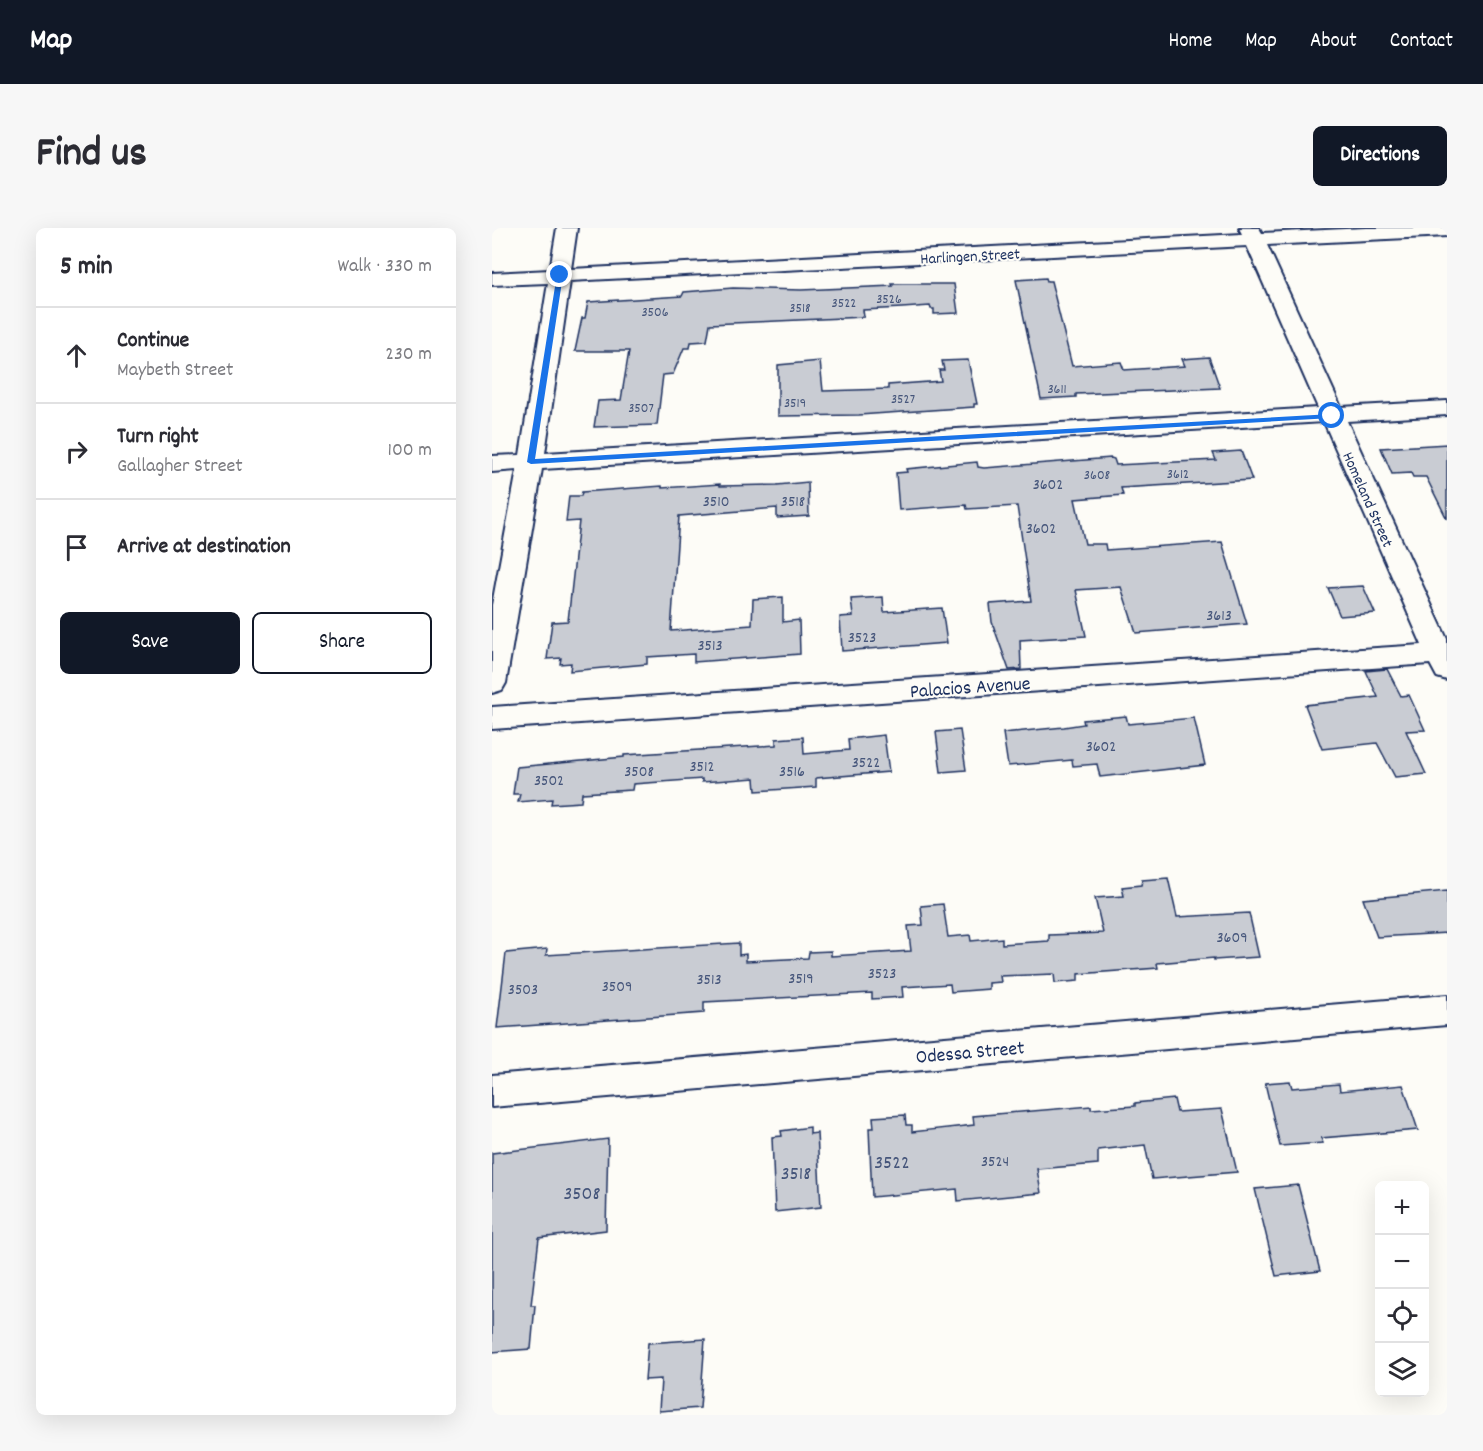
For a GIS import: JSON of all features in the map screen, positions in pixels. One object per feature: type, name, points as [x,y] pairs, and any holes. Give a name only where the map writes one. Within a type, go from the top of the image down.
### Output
[{"type":"street","points":[[492,683],[531,462],[567,228]]},
{"type":"street","name":"Harlingen Street","points":[[492,279],[1251,234],[1447,230]]},
{"type":"street","name":"Homeland Street","points":[[1251,234],[1332,416],[1445,659]]},
{"type":"street","points":[[492,464],[1447,408]]},
{"type":"street","name":"Palacios Avenue","points":[[492,718],[1445,659]]},
{"type":"street","name":"Odessa Street","points":[[492,1092],[1447,1010]]},
{"type":"building","points":[[1046,278],[1047,281],[1051,281],[1072,366],[1121,362],[1124,370],[1185,366],[1182,359],[1209,357],[1220,388],[1076,394],[1076,397],[1041,399],[1016,280]]},
{"type":"building","points":[[892,284],[954,284],[958,313],[934,314],[934,309],[930,306],[863,310],[864,317],[710,324],[707,341],[691,342],[690,348],[684,348],[673,374],[663,375],[657,425],[594,427],[598,401],[621,400],[629,351],[575,351],[588,302],[682,296],[684,292],[733,288],[801,290],[893,286]]},
{"type":"building","points":[[968,360],[977,404],[974,404],[974,407],[859,415],[778,416],[778,365],[820,361],[823,391],[888,389],[888,385],[941,381],[939,370],[944,370],[942,361]]},
{"type":"building","points":[[1447,444],[1447,519],[1426,477],[1413,477],[1411,473],[1392,474],[1381,448]]},
{"type":"building","points":[[1241,451],[1252,480],[1121,488],[1123,495],[1075,499],[1085,544],[1105,544],[1106,550],[1222,542],[1247,624],[1136,633],[1121,587],[1076,590],[1086,636],[1020,640],[1021,669],[1009,670],[992,622],[990,604],[1031,601],[1017,506],[967,509],[966,505],[899,510],[896,473],[907,472],[906,469],[977,462],[978,467],[984,468],[1111,458],[1114,459],[1116,465],[1216,460],[1213,453]]},
{"type":"building","points":[[808,482],[809,516],[777,518],[777,508],[679,516],[671,631],[752,625],[753,599],[783,597],[783,622],[799,620],[800,654],[694,662],[694,654],[647,657],[647,664],[570,671],[571,663],[560,664],[561,658],[547,659],[552,622],[568,621],[579,521],[566,522],[569,496],[581,496],[582,492],[662,486],[662,488],[720,484],[720,486],[777,485]]},
{"type":"building","points":[[1363,586],[1375,613],[1340,616],[1328,588]]},
{"type":"building","points":[[883,597],[884,612],[942,608],[947,643],[842,651],[840,617],[853,616],[851,599]]},
{"type":"building","points":[[1387,669],[1401,696],[1409,695],[1425,730],[1406,731],[1426,774],[1395,777],[1377,743],[1322,749],[1305,705],[1378,697],[1366,671]]},
{"type":"building","points":[[1126,716],[1128,724],[1194,718],[1205,765],[1100,777],[1097,764],[1073,766],[1072,760],[1008,766],[1003,733],[1064,727],[1084,724],[1083,720]]},
{"type":"building","points":[[960,730],[966,770],[941,772],[936,732]]},
{"type":"building","points":[[884,735],[889,772],[816,778],[816,787],[756,791],[755,778],[702,782],[702,779],[633,784],[632,790],[582,793],[581,802],[551,804],[552,799],[518,802],[520,794],[513,794],[517,767],[624,757],[624,755],[776,745],[776,739],[803,737],[804,754],[849,750],[848,739]]},
{"type":"building","points":[[1168,878],[1177,917],[1249,913],[1259,957],[1157,963],[1158,968],[1078,974],[1078,981],[1055,983],[1054,974],[1000,976],[1001,982],[989,983],[989,989],[951,992],[950,984],[902,987],[903,997],[872,999],[872,993],[704,1002],[704,1013],[497,1028],[506,953],[547,949],[546,955],[739,943],[739,955],[746,954],[746,961],[808,958],[809,952],[831,951],[831,956],[911,951],[908,926],[923,925],[921,906],[943,904],[948,937],[970,935],[971,941],[1002,938],[1002,944],[1049,941],[1049,935],[1103,933],[1095,898],[1124,896],[1122,887],[1141,885],[1142,880]]},
{"type":"building","points":[[1447,891],[1447,933],[1377,937],[1363,899]]},
{"type":"building","points":[[1290,1081],[1292,1088],[1339,1084],[1340,1091],[1403,1085],[1418,1130],[1321,1138],[1323,1143],[1280,1146],[1265,1083]]},
{"type":"building","points":[[1174,1099],[1177,1112],[1222,1109],[1237,1172],[1152,1179],[1145,1145],[1098,1150],[1098,1164],[1037,1169],[1041,1193],[958,1201],[957,1189],[872,1197],[869,1128],[874,1128],[873,1117],[905,1115],[906,1125],[912,1125],[912,1132],[974,1125],[973,1116],[1091,1106],[1091,1109],[1135,1106],[1135,1103]]},
{"type":"building","points":[[810,1127],[810,1134],[817,1133],[821,1207],[775,1212],[772,1137],[782,1136],[781,1131]]},
{"type":"building","points":[[608,1139],[606,1230],[539,1238],[531,1305],[535,1305],[531,1349],[492,1352],[492,1153]]},
{"type":"building","points":[[1298,1185],[1320,1271],[1276,1276],[1255,1189]]},
{"type":"building","points":[[705,1339],[700,1408],[659,1411],[661,1379],[645,1380],[648,1343]]},
{"type":"route","points":[[560,275],[531,462],[1332,416]]}]
